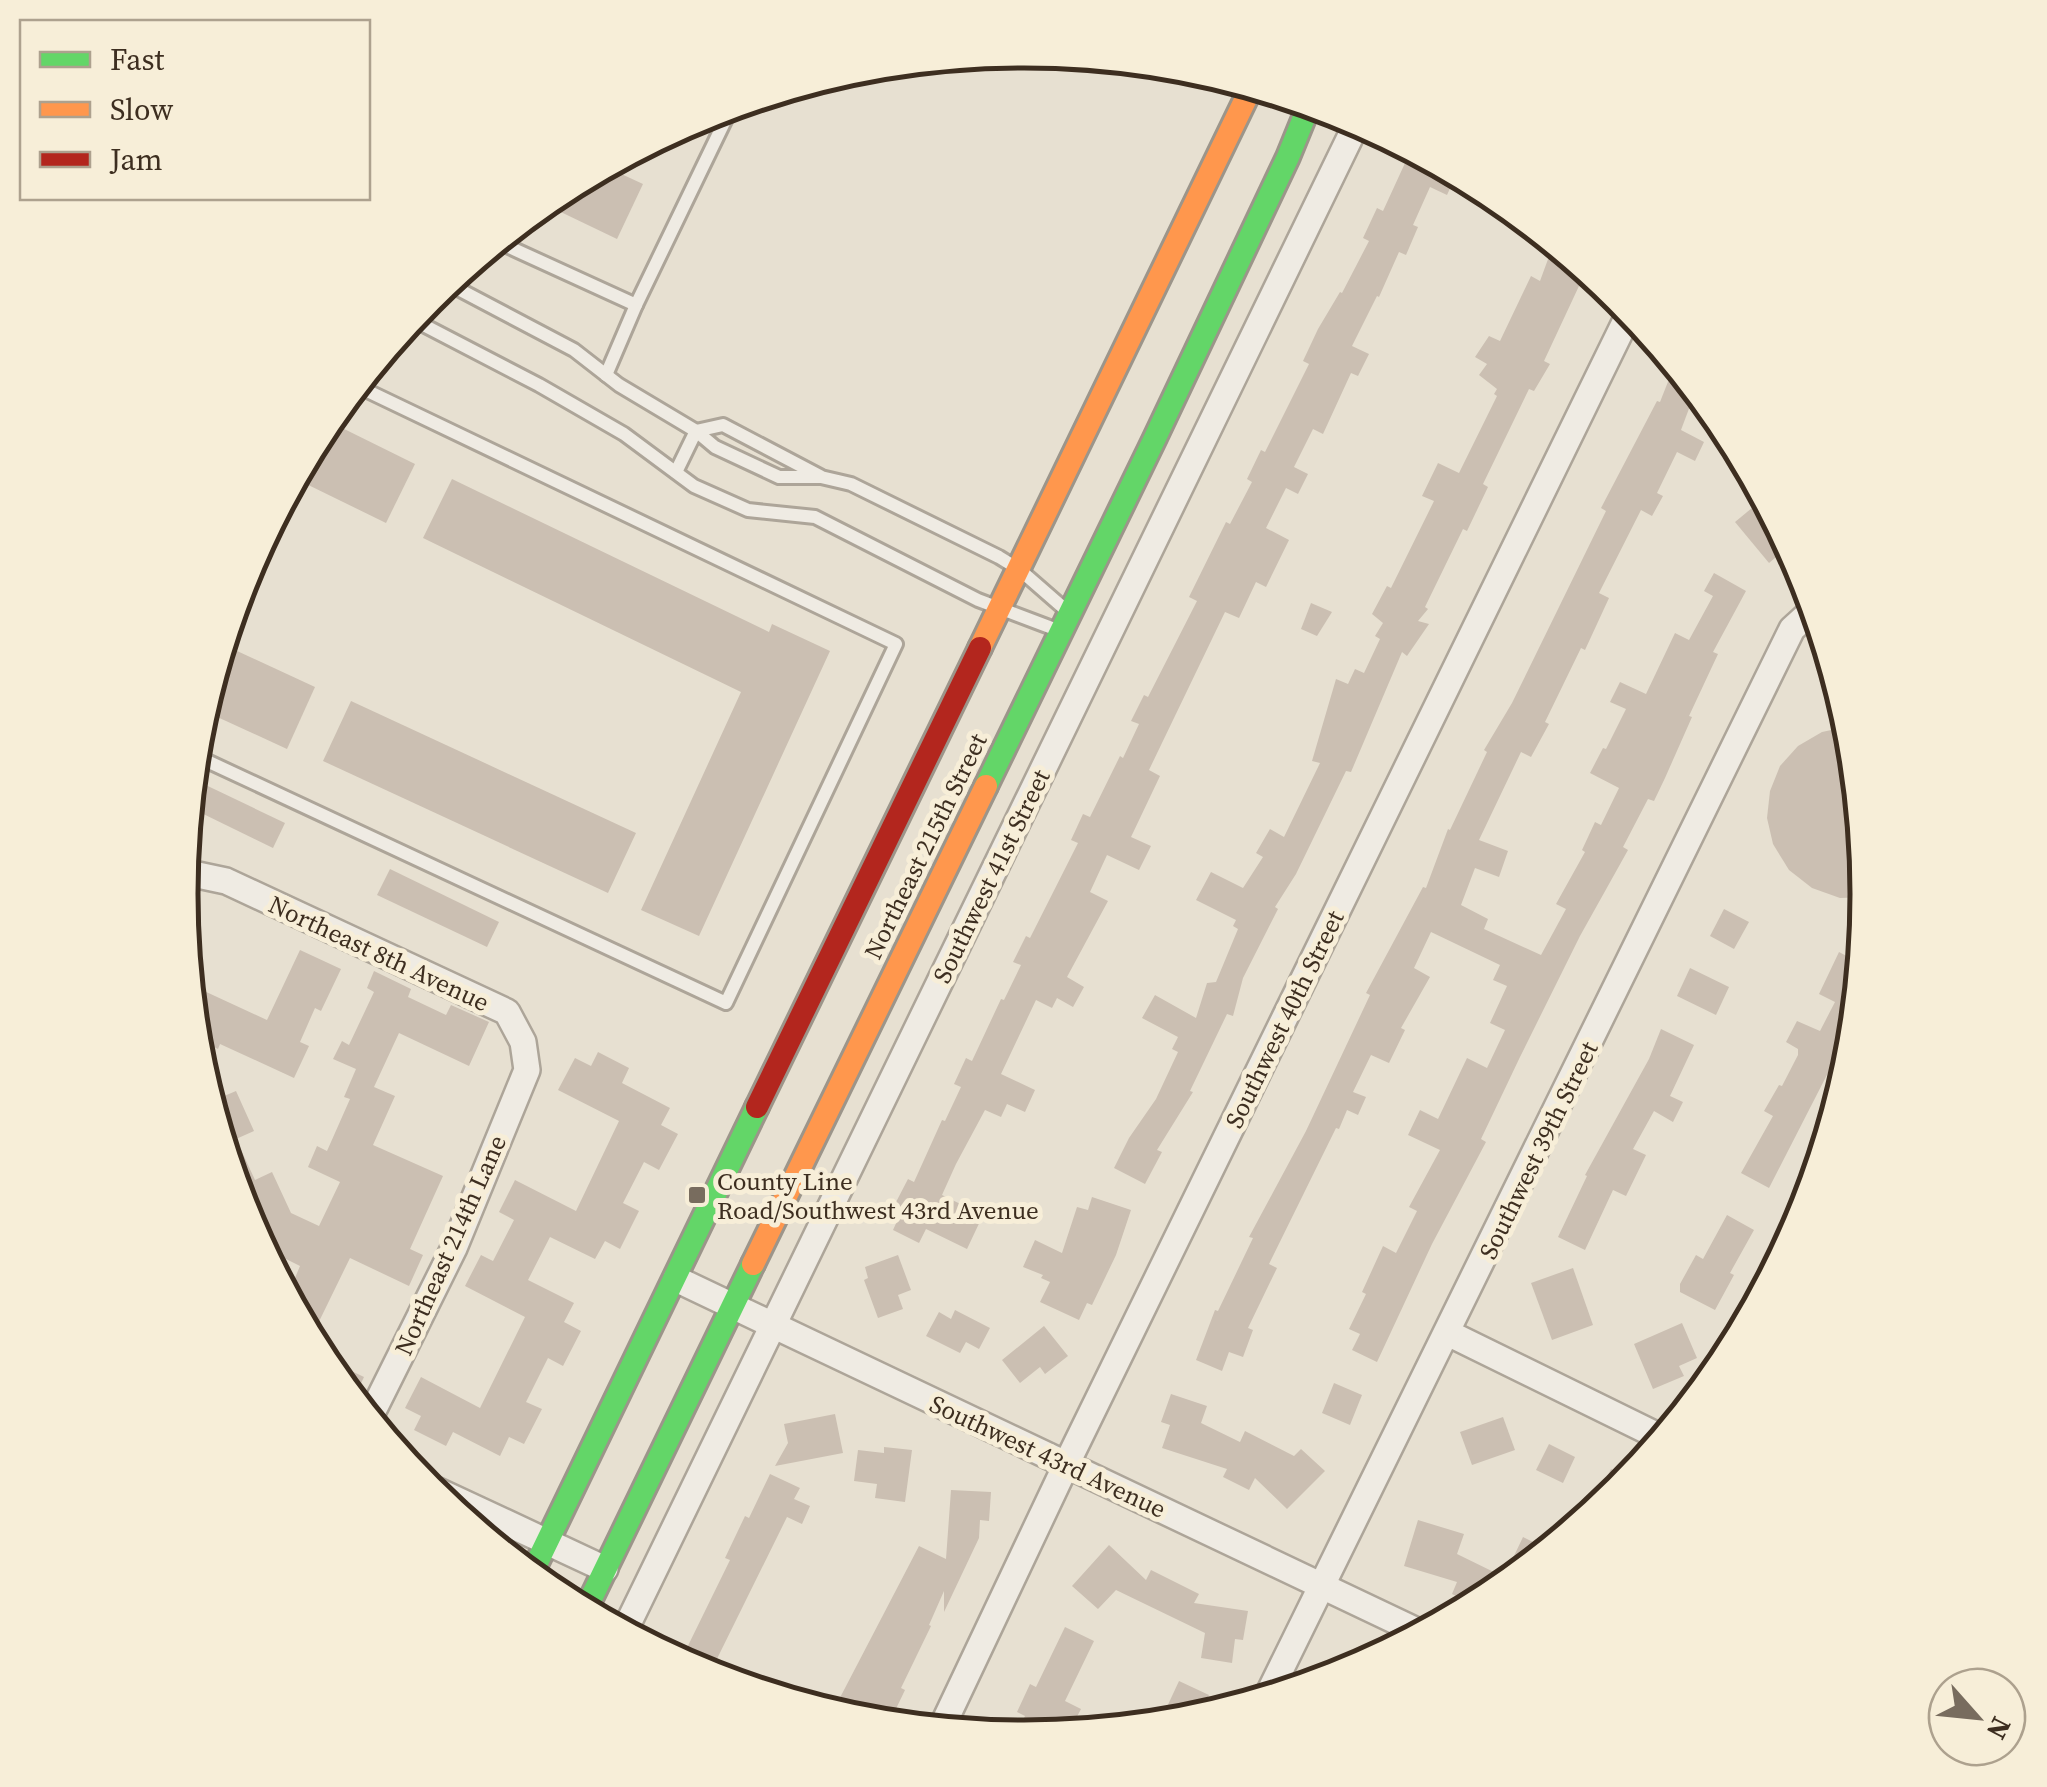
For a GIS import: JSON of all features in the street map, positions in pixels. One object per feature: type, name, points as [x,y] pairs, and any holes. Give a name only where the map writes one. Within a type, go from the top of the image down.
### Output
[{"type":"street","name":"Northeast 215th Street","points":[[538,1561],[1246,99]]},
{"type":"street","name":"Northeast 215th Street","points":[[592,1597],[1154,440],[1304,117]]},
{"type":"street","name":"Southwest 41st Street","points":[[630,1619],[1351,135]]},
{"type":"street","name":"Southwest 40th Street","points":[[947,1716],[1623,325]]},
{"type":"street","points":[[1154,440],[1193,460]]},
{"type":"street","name":"Southwest 39th Street","points":[[1275,1680],[1792,628],[1803,619]]},
{"type":"street","name":"Northeast 8th Avenue","points":[[198,879],[226,881],[507,1012],[522,1042],[528,1070]]},
{"type":"street","name":"Northeast 214th Lane","points":[[375,1405],[454,1248],[528,1070]]},
{"type":"street","name":"Southwest 43rd Avenue","points":[[676,1279],[1405,1626]]},
{"type":"street","points":[[1448,1334],[1650,1432]]},
{"type":"street","points":[[479,1515],[548,1540],[606,1570]]},
{"type":"lane","points":[[606,375],[723,124]]},
{"type":"lane","points":[[510,247],[636,306]]},
{"type":"lane","points":[[460,290],[574,350],[715,447],[779,477],[823,477]]},
{"type":"lane","points":[[424,325],[624,434],[694,486],[748,510],[815,518],[1000,610],[1065,622]]},
{"type":"lane","points":[[208,763],[726,1004],[896,644],[368,391]]},
{"type":"lane","points":[[696,431],[723,425],[823,477],[851,484],[1020,570],[1065,622]]},
{"type":"lane","points":[[676,472],[696,431]]},
{"type":"building","points":[[1406,162],[1451,187],[1447,195],[1430,187],[1413,225],[1418,227],[1406,255],[1399,252],[1352,346],[1369,354],[1358,376],[1351,373],[1323,434],[1313,429],[1294,467],[1308,474],[1298,494],[1286,488],[1266,528],[1289,540],[1266,587],[1256,582],[1239,618],[1225,612],[1149,770],[1160,776],[1131,837],[1151,846],[1139,870],[1107,855],[1090,892],[1108,901],[1067,977],[1084,987],[1073,1007],[1057,998],[1052,1008],[1036,1000],[1001,1074],[1035,1090],[1025,1112],[1007,1104],[1001,1117],[985,1110],[956,1164],[942,1195],[983,1215],[967,1249],[926,1229],[919,1243],[893,1230],[903,1208],[895,1204],[908,1179],[914,1182],[942,1120],[945,1121],[961,1087],[954,1084],[966,1058],[972,1061],[1001,999],[1004,1000],[1021,965],[1013,962],[1026,936],[1030,938],[1078,843],[1071,840],[1083,814],[1090,817],[1120,756],[1123,758],[1139,724],[1131,721],[1144,695],[1148,697],[1197,601],[1189,597],[1226,522],[1230,524],[1252,482],[1247,479],[1261,450],[1265,452],[1309,364],[1303,361],[1318,329],[1369,241],[1363,238],[1377,208],[1383,211]]},
{"type":"building","points":[[620,173],[643,184],[617,239],[559,211]]},
{"type":"building","points":[[1549,257],[1585,288],[1579,286],[1544,361],[1550,364],[1534,391],[1529,389],[1483,484],[1488,487],[1467,531],[1463,529],[1425,607],[1428,609],[1418,621],[1429,624],[1407,656],[1402,652],[1351,772],[1346,771],[1296,874],[1275,907],[1278,909],[1243,978],[1233,1016],[1227,1014],[1190,1091],[1193,1092],[1157,1150],[1162,1152],[1145,1184],[1114,1168],[1156,1099],[1178,1052],[1172,1049],[1178,1037],[1142,1018],[1155,995],[1196,1018],[1207,983],[1216,982],[1238,929],[1233,926],[1236,920],[1196,900],[1211,872],[1243,888],[1263,857],[1256,853],[1270,829],[1284,837],[1320,763],[1312,761],[1336,679],[1348,684],[1355,669],[1364,673],[1380,639],[1375,636],[1383,623],[1372,614],[1387,586],[1391,588],[1434,501],[1422,496],[1438,463],[1459,473],[1497,396],[1497,389],[1479,375],[1487,364],[1475,357],[1489,336],[1500,341],[1531,276],[1540,281]]},
{"type":"building","points":[[1669,379],[1690,406],[1681,430],[1704,442],[1695,461],[1677,452],[1657,493],[1663,496],[1652,516],[1641,510],[1599,593],[1609,598],[1545,722],[1549,724],[1531,757],[1521,752],[1479,840],[1508,851],[1499,877],[1475,868],[1461,905],[1488,919],[1484,929],[1541,955],[1566,909],[1556,904],[1585,852],[1582,850],[1595,822],[1601,825],[1619,788],[1590,773],[1626,709],[1610,702],[1620,682],[1646,694],[1675,633],[1689,640],[1713,596],[1704,591],[1714,573],[1746,591],[1713,652],[1718,654],[1654,801],[1648,799],[1623,847],[1628,850],[1520,1057],[1481,1139],[1486,1142],[1432,1244],[1377,1362],[1352,1350],[1360,1334],[1349,1329],[1383,1246],[1396,1253],[1417,1211],[1409,1207],[1440,1150],[1408,1135],[1420,1110],[1438,1119],[1467,1058],[1487,1068],[1505,1030],[1490,1023],[1507,986],[1493,980],[1500,965],[1431,932],[1414,968],[1430,977],[1401,1028],[1405,1030],[1389,1063],[1371,1055],[1353,1092],[1366,1097],[1358,1115],[1347,1110],[1339,1129],[1336,1128],[1269,1264],[1277,1268],[1248,1328],[1253,1330],[1243,1357],[1229,1352],[1222,1371],[1196,1360],[1215,1310],[1218,1311],[1253,1238],[1249,1237],[1306,1131],[1370,995],[1366,993],[1423,887],[1426,888],[1448,829],[1487,752],[1484,750],[1512,703],[1606,511],[1601,508],[1657,401],[1660,402]]},
{"type":"building","points":[[342,428],[415,464],[386,523],[306,484]]},
{"type":"building","points":[[452,479],[769,632],[772,624],[830,651],[699,936],[641,910],[741,692],[423,538]]},
{"type":"building","points":[[1753,507],[1777,556],[1769,563],[1735,522]]},
{"type":"building","points":[[1311,603],[1332,612],[1317,636],[1301,629]]},
{"type":"building","points":[[235,650],[315,687],[287,749],[217,717]]},
{"type":"building","points":[[351,701],[636,833],[608,893],[323,761]]},
{"type":"building","points":[[1822,732],[1834,732],[1848,839],[1850,898],[1812,888],[1789,870],[1773,844],[1767,818],[1770,791],[1780,766],[1798,746]]},
{"type":"building","points":[[205,785],[285,823],[273,848],[202,813]]},
{"type":"building","points":[[390,869],[499,922],[487,947],[377,895]]},
{"type":"building","points":[[1724,909],[1749,922],[1734,949],[1710,936]]},
{"type":"building","points":[[300,950],[341,969],[321,1011],[315,1008],[300,1042],[309,1046],[294,1078],[220,1044],[218,1049],[212,1046],[204,991],[267,1020]]},
{"type":"building","points":[[1839,952],[1847,956],[1831,1067],[1769,1188],[1741,1173],[1773,1116],[1764,1111],[1798,1055],[1798,1049],[1786,1042],[1797,1021],[1820,1031],[1835,1002],[1819,994]]},
{"type":"building","points":[[1690,968],[1729,987],[1716,1015],[1677,996]]},
{"type":"building","points":[[374,971],[411,989],[408,997],[446,1015],[451,1005],[489,1022],[469,1066],[399,1033],[374,1087],[395,1096],[373,1145],[443,1176],[410,1249],[423,1255],[409,1286],[350,1258],[318,1323],[294,1280],[300,1266],[282,1257],[260,1210],[241,1159],[223,1096],[236,1091],[254,1131],[236,1139],[255,1180],[272,1172],[291,1213],[319,1226],[340,1182],[308,1167],[317,1146],[327,1151],[350,1099],[344,1097],[356,1069],[333,1059],[342,1041],[349,1045],[374,992],[367,988]]},
{"type":"building","points":[[1661,1029],[1694,1045],[1670,1096],[1683,1102],[1673,1122],[1654,1111],[1633,1149],[1646,1155],[1626,1196],[1613,1190],[1585,1250],[1558,1237],[1585,1175],[1649,1059]]},
{"type":"building","points":[[598,1052],[629,1068],[622,1083],[670,1108],[661,1125],[678,1134],[659,1170],[644,1162],[623,1203],[639,1211],[620,1249],[605,1241],[595,1259],[550,1237],[528,1280],[574,1303],[564,1322],[581,1331],[563,1366],[548,1358],[526,1402],[542,1409],[524,1444],[509,1437],[500,1456],[453,1432],[446,1446],[414,1430],[421,1416],[405,1408],[421,1377],[480,1408],[525,1317],[465,1286],[481,1255],[493,1261],[514,1220],[499,1212],[515,1180],[576,1211],[619,1121],[558,1090],[575,1058],[591,1066]]},
{"type":"building","points":[[1092,1197],[1131,1210],[1116,1255],[1092,1305],[1087,1303],[1079,1320],[1040,1302],[1050,1282],[1023,1267],[1035,1240],[1062,1253],[1077,1207],[1088,1210]]},
{"type":"building","points":[[1727,1215],[1754,1230],[1715,1310],[1680,1292],[1680,1284],[1696,1255],[1703,1259]]},
{"type":"building","points":[[898,1255],[911,1290],[898,1295],[903,1309],[878,1318],[864,1280],[868,1278],[865,1267]]},
{"type":"building","points":[[1573,1268],[1593,1325],[1552,1340],[1531,1283]]},
{"type":"building","points":[[955,1310],[990,1328],[979,1349],[966,1342],[960,1353],[926,1336],[939,1312],[951,1319]]},
{"type":"building","points":[[1682,1323],[1697,1358],[1679,1366],[1684,1376],[1653,1389],[1634,1344]]},
{"type":"building","points":[[1044,1326],[1068,1356],[1045,1374],[1040,1367],[1020,1383],[1002,1360]]},
{"type":"building","points":[[350,1370],[364,1377],[360,1385]]},
{"type":"building","points":[[1334,1383],[1362,1395],[1350,1425],[1322,1413]]},
{"type":"building","points":[[1171,1394],[1207,1406],[1201,1423],[1240,1442],[1245,1431],[1294,1456],[1301,1449],[1325,1471],[1287,1509],[1255,1478],[1249,1490],[1223,1477],[1227,1469],[1162,1448],[1170,1425],[1161,1422]]},
{"type":"building","points":[[835,1414],[843,1453],[775,1466],[788,1443],[784,1424]]},
{"type":"building","points":[[1503,1417],[1515,1450],[1472,1465],[1460,1432]]},
{"type":"building","points":[[1549,1444],[1575,1457],[1563,1483],[1536,1470]]},
{"type":"building","points":[[884,1447],[912,1450],[905,1502],[875,1498],[877,1484],[854,1481],[858,1450],[884,1453]]},
{"type":"building","points":[[770,1474],[800,1488],[794,1499],[810,1506],[802,1524],[787,1517],[716,1660],[687,1648],[730,1560],[725,1558],[745,1516],[749,1518]]},
{"type":"building","points":[[951,1490],[991,1492],[989,1521],[980,1520],[979,1538],[944,1612],[944,1591],[901,1688],[905,1690],[896,1709],[840,1698],[919,1546],[946,1559]]},
{"type":"building","points":[[1418,1520],[1464,1534],[1457,1554],[1494,1572],[1456,1596],[1452,1594],[1457,1582],[1404,1566]]},
{"type":"building","points":[[1523,1537],[1534,1543],[1513,1558]]},
{"type":"building","points":[[1109,1545],[1146,1580],[1151,1570],[1199,1594],[1194,1603],[1248,1611],[1243,1640],[1235,1639],[1232,1663],[1201,1658],[1205,1633],[1116,1590],[1098,1609],[1072,1586]]},
{"type":"building","points":[[1065,1627],[1094,1641],[1065,1701],[1081,1709],[1076,1718],[1023,1720],[1025,1716],[1017,1712],[1030,1684],[1036,1687]]},
{"type":"building","points":[[1179,1681],[1209,1695],[1207,1698],[1167,1707]]},
{"type":"traffic: fast","points":[[986,786],[1154,440],[1304,117]]},
{"type":"traffic: fast","points":[[538,1561],[757,1107]]},
{"type":"traffic: fast","points":[[592,1597],[753,1264]]},
{"type":"traffic: slow","points":[[980,648],[1246,99]]},
{"type":"traffic: slow","points":[[753,1264],[986,786]]},
{"type":"traffic: jam","points":[[757,1107],[980,648]]},
{"type":"place","name":"County Line Road/Southwest 43rd Avenue","points":[[697,1195]]}]
